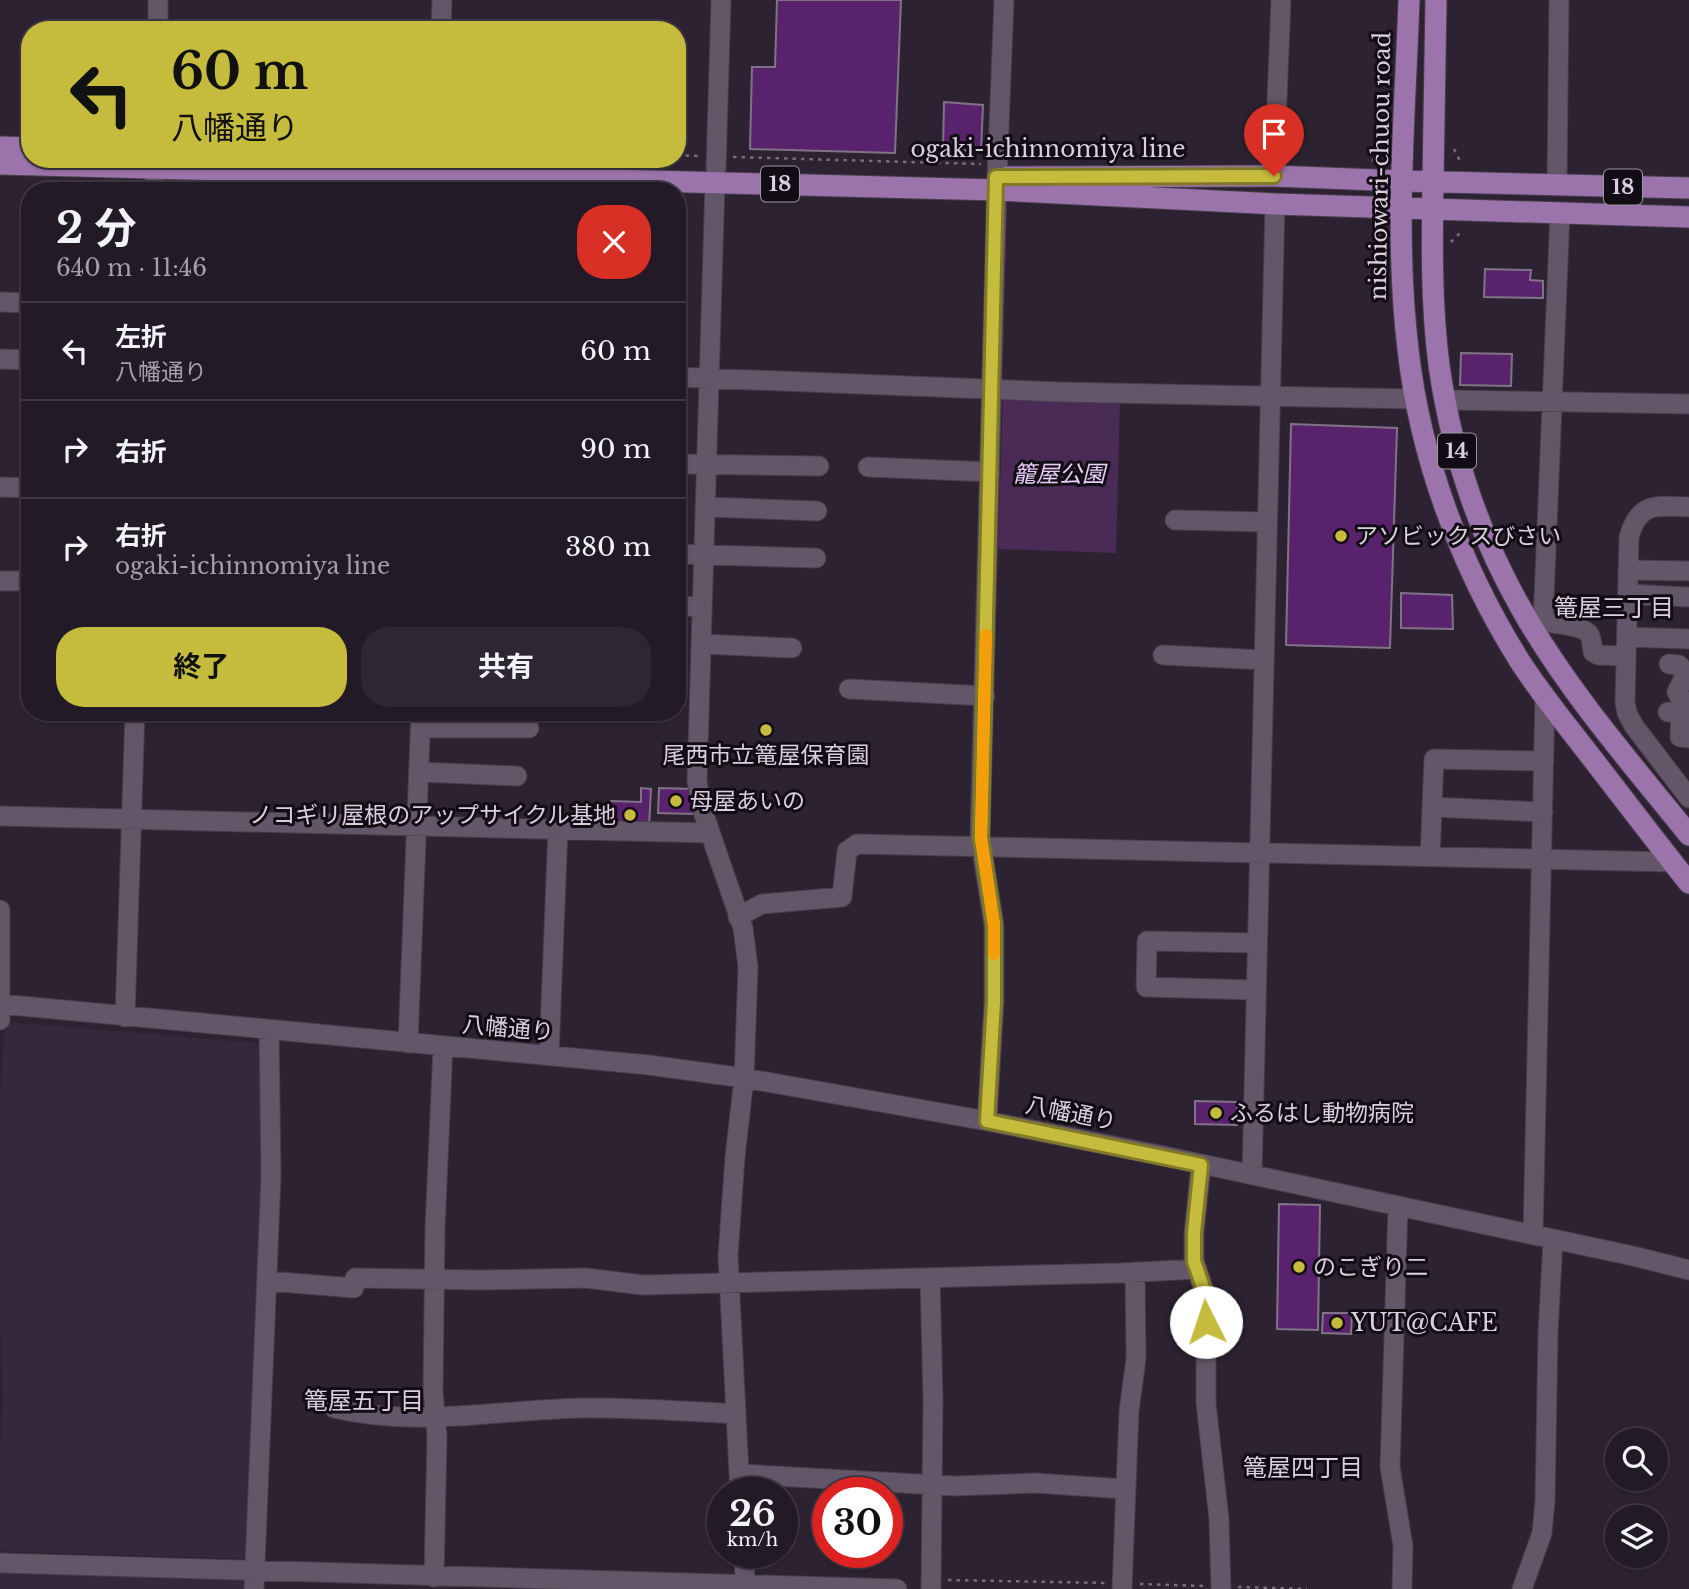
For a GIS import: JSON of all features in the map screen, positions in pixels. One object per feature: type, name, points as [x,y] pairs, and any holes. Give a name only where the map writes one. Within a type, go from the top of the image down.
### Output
[{"type":"main road","name":"nishiowari-chuou road","points":[[1409,0],[1401,209],[1403,299],[1416,399],[1430,458],[1460,545],[1496,621],[1545,698],[1689,883]]},
{"type":"main road","name":"14","points":[[1436,0],[1433,298],[1445,400],[1460,461],[1486,538],[1504,576],[1538,625],[1569,684],[1689,835]]},
{"type":"main road","points":[[0,147],[21,148]]},
{"type":"main road","name":"ogaki-ichinnomiya line","points":[[0,164],[21,165]]},
{"type":"main road","name":"ogaki-ichinnomiya line","points":[[155,168],[439,171],[716,169],[997,177],[1274,176],[1689,188]]},
{"type":"main road","name":"ogaki-ichinnomiya line","points":[[997,177],[1275,204],[1689,217]]},
{"type":"street","points":[[158,0],[158,21]]},
{"type":"street","points":[[441,21],[442,0]]},
{"type":"street","points":[[721,0],[697,781],[709,833],[743,928],[748,967],[744,1078],[728,1256],[740,1477]]},
{"type":"street","points":[[987,1121],[994,1002],[994,925],[982,847],[997,177],[1004,0]]},
{"type":"street","points":[[1274,176],[1281,0]]},
{"type":"street","points":[[1557,185],[1559,0]]},
{"type":"street","points":[[154,182],[155,168]]},
{"type":"street","points":[[1252,1175],[1275,204]]},
{"type":"street","points":[[1560,213],[1553,401],[1538,625],[1558,623],[1586,631],[1590,635],[1593,652],[1598,655],[1626,647],[1689,639]]},
{"type":"street","points":[[0,302],[21,303]]},
{"type":"street","points":[[0,359],[21,360]]},
{"type":"street","points":[[686,378],[1060,392],[1416,399]]},
{"type":"street","points":[[1445,400],[1689,404]]},
{"type":"street","points":[[686,464],[819,466]]},
{"type":"street","points":[[868,467],[990,472]]},
{"type":"street","points":[[0,487],[21,488]]},
{"type":"street","points":[[706,507],[817,511]]},
{"type":"street","points":[[1689,507],[1654,508],[1638,514],[1629,537],[1625,702],[1627,713],[1689,797]]},
{"type":"street","points":[[1175,520],[1267,522]]},
{"type":"street","points":[[686,554],[816,558]]},
{"type":"street","points":[[1628,570],[1689,571]]},
{"type":"street","points":[[0,581],[21,581]]},
{"type":"street","points":[[1628,594],[1689,597]]},
{"type":"street","points":[[686,606],[702,607]]},
{"type":"street","points":[[701,644],[792,648]]},
{"type":"street","points":[[1163,655],[1264,660]]},
{"type":"street","points":[[1669,664],[1679,665],[1685,671],[1684,680],[1677,692],[1681,699],[1689,702]]},
{"type":"street","points":[[849,690],[985,696]]},
{"type":"street","points":[[1533,1235],[1545,698]]},
{"type":"street","points":[[1668,712],[1681,712],[1680,737],[1689,738]]},
{"type":"street","points":[[125,1017],[135,721]]},
{"type":"street","points":[[408,1042],[421,721]]},
{"type":"street","points":[[434,721],[529,728]]},
{"type":"street","points":[[1430,857],[1434,759],[1544,761]]},
{"type":"street","points":[[419,772],[517,776]]},
{"type":"street","points":[[1432,807],[1543,813]]},
{"type":"street","points":[[0,816],[709,833]]},
{"type":"street","points":[[548,1055],[558,829]]},
{"type":"street","points":[[738,917],[762,904],[842,897],[847,851],[857,844],[1672,862]]},
{"type":"street","points":[[0,910],[0,1010]]},
{"type":"street","points":[[1256,990],[1146,986],[1147,941],[1257,943]]},
{"type":"street","name":"八幡通り","points":[[0,1010],[125,1017],[408,1042],[649,1065],[744,1078],[987,1121],[1252,1175],[1689,1270]]},
{"type":"street","points":[[254,1580],[268,1282],[271,1176],[270,1030]]},
{"type":"street","points":[[434,1577],[437,1437],[433,1390],[443,1046]]},
{"type":"street","points":[[1201,1165],[1194,1261],[1206,1296],[1206,1403],[1219,1519],[1221,1589]]},
{"type":"street","points":[[1398,1207],[1390,1467],[1403,1546],[1402,1589]]},
{"type":"street","points":[[1522,1589],[1542,1533],[1545,1501],[1548,1333],[1553,1240]]},
{"type":"street","points":[[268,1282],[354,1288],[355,1278],[586,1278],[643,1286],[1197,1269]]},
{"type":"street","points":[[1122,1589],[1129,1411],[1136,1359],[1135,1272]]},
{"type":"street","points":[[930,1278],[931,1589]]},
{"type":"street","points":[[334,1408],[362,1415],[435,1418],[579,1408],[736,1414]]},
{"type":"street","points":[[798,1484],[955,1486],[1035,1483],[1125,1489]]},
{"type":"street","points":[[0,1563],[254,1580],[373,1582],[434,1577],[675,1586],[897,1589]]},
{"type":"street","points":[[744,1568],[745,1585]]},
{"type":"path","points":[[1370,163],[1390,142]]},
{"type":"path","points":[[1451,143],[1460,161],[1466,164]]},
{"type":"path","points":[[686,158],[716,169],[997,177]]},
{"type":"path","points":[[1371,223],[1387,247]]},
{"type":"shaded area","points":[[5,1022],[267,1044],[250,1559],[0,1551],[3,1400],[0,1322],[0,1096]]},
{"type":"shaded area","points":[[0,1571],[244,1579],[244,1589],[0,1589]]},
{"type":"green space","name":"籠屋公園","points":[[1003,394],[1120,399],[1116,553],[998,549]]},
{"type":"building","points":[[777,0],[901,0],[895,153],[750,149],[752,67],[775,67]]},
{"type":"building","points":[[944,102],[983,105],[981,151],[943,150]]},
{"type":"building","points":[[1485,269],[1531,270],[1530,280],[1543,281],[1543,298],[1484,297]]},
{"type":"building","points":[[1461,353],[1512,354],[1511,386],[1460,385]]},
{"type":"building","name":"アソビックスびさい","points":[[1291,424],[1397,428],[1390,648],[1286,645]]},
{"type":"building","points":[[1401,593],[1452,595],[1453,629],[1401,628]]},
{"type":"building","name":"ノコギリ屋根のアップサイクル基地","points":[[641,788],[651,789],[649,828],[610,827],[611,801],[641,802]]},
{"type":"building","name":"母屋あいの","points":[[659,788],[694,789],[694,814],[658,813]]},
{"type":"building","name":"ふるはし動物病院","points":[[1195,1101],[1237,1102],[1237,1125],[1195,1124]]},
{"type":"building","name":"のこぎり二","points":[[1279,1204],[1320,1205],[1318,1330],[1277,1329]]},
{"type":"building","name":"YUT@CAFE","points":[[1323,1313],[1352,1313],[1351,1334],[1322,1333]]},
{"type":"slow traffic","points":[[986,635],[981,838],[994,925],[994,954]]},
{"type":"place","name":"アソビックスびさい","points":[[1341,536]]},
{"type":"place","name":"尾西市立篭屋保育園","points":[[766,730]]},
{"type":"place","name":"母屋あいの","points":[[676,801]]},
{"type":"place","name":"ノコギリ屋根のアップサイクル基地","points":[[630,815]]},
{"type":"place","name":"ふるはし動物病院","points":[[1216,1113]]},
{"type":"place","name":"のこぎり二","points":[[1299,1267]]},
{"type":"place","name":"YUT@CAFE","points":[[1337,1323]]},
{"type":"district","name":"篭屋三丁目","points":[[1614,608]]},
{"type":"district","name":"篭屋五丁目","points":[[364,1401]]},
{"type":"district","name":"篭屋四丁目","points":[[1303,1468]]},
{"type":"route","points":[[1206,1322],[1206,1296],[1194,1261],[1201,1165],[987,1121],[994,1002],[994,925],[981,838],[996,177],[1274,176]]}]
